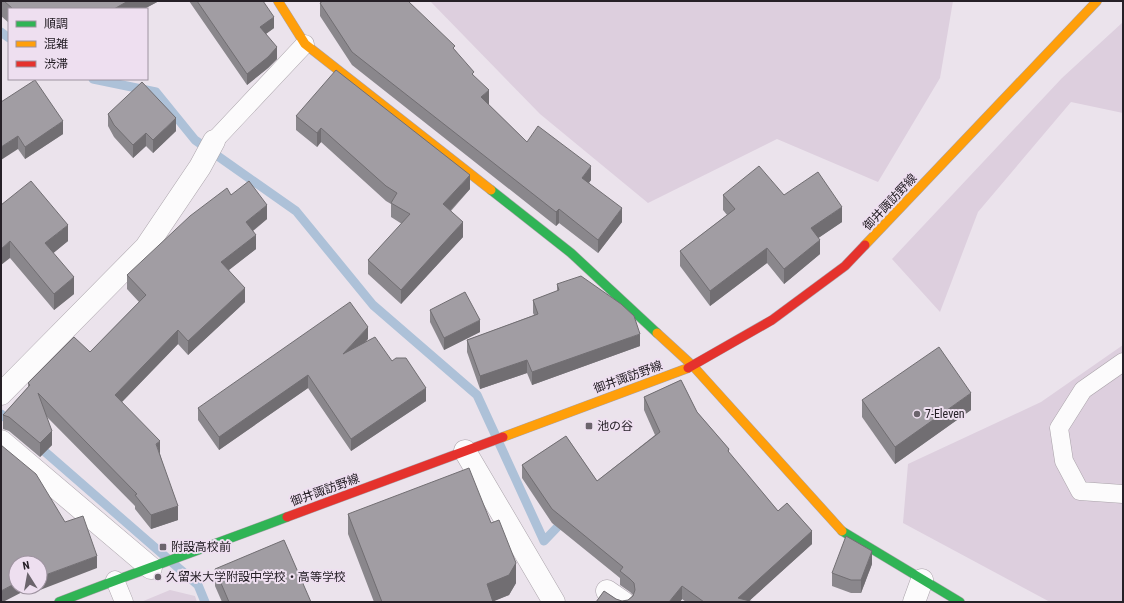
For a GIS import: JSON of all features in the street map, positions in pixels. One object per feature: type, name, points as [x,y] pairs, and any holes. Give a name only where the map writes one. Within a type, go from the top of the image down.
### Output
[{"type":"main road","points":[[278,1],[306,44],[571,253],[693,366],[843,532],[960,602]]},
{"type":"main road","name":"御井諏訪野線","points":[[59,602],[693,366],[772,320],[846,266],[1097,1]]},
{"type":"street","points":[[1,394],[146,247],[200,166],[214,141]]},
{"type":"street","points":[[1,442],[151,568]]},
{"type":"street","points":[[465,451],[554,602]]},
{"type":"street","points":[[914,602],[922,580]]},
{"type":"lane","points":[[214,141],[306,44]]},
{"type":"lane","points":[[1123,362],[1083,390],[1059,428],[1064,461],[1080,491],[1123,494]]},
{"type":"lane","points":[[115,580],[124,602]]},
{"type":"shaded area","points":[[430,1],[953,1],[940,78],[878,182],[777,139],[648,203],[540,114]]},
{"type":"shaded area","points":[[1123,22],[1123,113],[1071,102],[978,212],[940,312],[892,259],[1062,78]]},
{"type":"shaded area","points":[[1123,345],[1123,602],[1050,602],[903,523],[908,464],[1041,402]]},
{"type":"shaded area","points":[[170,590],[195,596],[197,602],[141,602]]},
{"type":"building","points":[[4,1],[128,1],[116,8],[12,8]]},
{"type":"building","points":[[197,1],[263,1],[274,17],[260,27],[277,47],[268,57],[247,74]]},
{"type":"building","points":[[323,1],[408,1],[455,46],[453,48],[474,72],[472,74],[489,90],[481,97],[527,142],[538,126],[591,166],[582,178],[622,208],[598,240],[559,209],[556,212],[352,52],[320,3]]},
{"type":"building","points":[[336,70],[470,175],[443,204],[463,222],[401,290],[368,260],[410,214],[391,203],[397,193],[386,186],[321,128],[317,133],[296,116]]},
{"type":"building","points":[[35,80],[63,121],[25,147],[18,136],[1,147],[1,102]]},
{"type":"building","points":[[142,82],[176,118],[153,140],[146,133],[133,145],[114,125],[108,114]]},
{"type":"building","points":[[759,166],[784,195],[818,172],[842,207],[811,228],[820,240],[784,269],[767,248],[710,291],[680,251],[735,209],[723,195]]},
{"type":"building","points":[[31,181],[68,225],[45,243],[74,277],[54,294],[10,241],[1,249],[1,205]]},
{"type":"building","points":[[249,181],[267,205],[246,222],[256,235],[221,262],[245,288],[188,341],[178,330],[115,395],[160,441],[156,444],[178,506],[151,515],[135,495],[137,494],[38,393],[52,431],[40,443],[9,417],[3,415],[30,385],[28,383],[74,337],[90,352],[146,295],[127,275],[190,216],[227,188],[231,195]]},
{"type":"building","points":[[581,276],[621,304],[634,316],[640,334],[532,372],[527,360],[480,376],[467,340],[538,314],[533,300],[559,290],[557,284]]},
{"type":"building","points":[[465,292],[480,320],[444,338],[430,310]]},
{"type":"building","points":[[350,302],[368,327],[343,354],[375,337],[392,361],[396,358],[406,358],[426,388],[351,439],[308,375],[219,437],[198,408]]},
{"type":"building","name":"7-Eleven","points":[[939,347],[971,393],[895,447],[862,400]]},
{"type":"building","points":[[681,380],[697,412],[729,449],[728,451],[778,511],[787,503],[812,531],[738,598],[754,602],[704,602],[682,586],[669,602],[596,602],[604,591],[616,599],[622,601],[628,600],[633,596],[635,590],[634,583],[620,571],[623,567],[552,509],[522,465],[566,436],[597,481],[660,432],[644,397]]},
{"type":"building","points":[[1,445],[36,474],[65,522],[83,516],[97,556],[48,574],[48,555],[8,555],[8,587],[1,591]]},
{"type":"building","points":[[469,468],[491,523],[499,520],[516,563],[509,575],[487,584],[493,602],[382,602],[348,514]]},
{"type":"building","points":[[846,536],[872,551],[861,580],[851,580],[832,573]]},
{"type":"building","points":[[284,540],[311,602],[229,602],[215,569]]},
{"type":"waterway","points":[[1,32],[8,37]]},
{"type":"waterway","points":[[98,80],[156,92],[195,140],[296,211],[373,305],[477,395],[544,541],[566,518]]},
{"type":"waterway","points":[[1,414],[13,424]]},
{"type":"waterway","points":[[36,444],[198,585],[205,602]]},
{"type":"traffic: fast","points":[[491,190],[571,253],[657,333]]},
{"type":"traffic: fast","points":[[59,602],[287,517]]},
{"type":"traffic: fast","points":[[842,531],[960,602]]},
{"type":"traffic: slow","points":[[278,1],[305,44],[491,190]]},
{"type":"traffic: slow","points":[[865,245],[1097,1]]},
{"type":"traffic: slow","points":[[657,333],[693,366],[842,531]]},
{"type":"traffic: slow","points":[[503,437],[688,368]]},
{"type":"traffic: jam","points":[[688,368],[772,320],[845,266],[865,245]]},
{"type":"traffic: jam","points":[[287,517],[503,437]]},
{"type":"place","name":"7-Eleven","points":[[917,414]]},
{"type":"place","name":"池の谷","points":[[589,426]]},
{"type":"place","name":"附設高校前","points":[[163,547]]},
{"type":"place","name":"久留米大学附設中学校・高等学校","points":[[158,577]]}]
